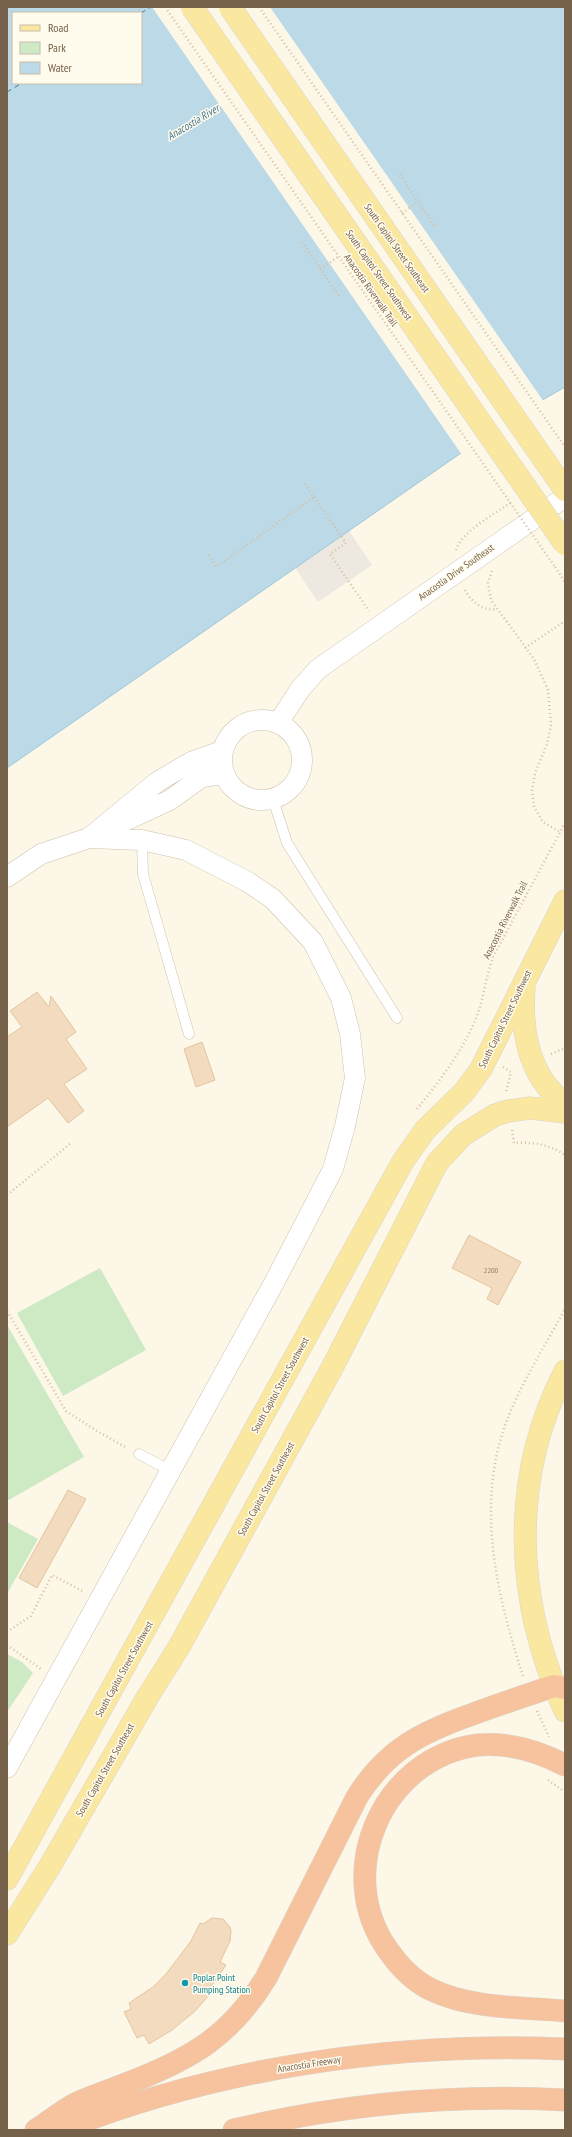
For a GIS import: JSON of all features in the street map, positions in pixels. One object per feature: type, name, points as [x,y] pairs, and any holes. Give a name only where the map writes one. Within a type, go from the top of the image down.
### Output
[{"type":"highway","points":[[36,2130],[77,2104],[185,2058],[211,2042],[230,2025],[248,2005],[266,1978],[357,1796],[373,1773],[395,1752],[414,1739],[435,1728],[560,1687]]},
{"type":"highway","points":[[565,1765],[533,1751],[506,1745],[479,1745],[463,1748],[435,1759],[423,1766],[400,1785],[382,1809],[366,1849],[363,1878],[368,1910],[382,1942],[400,1966],[420,1983],[444,1995],[469,2002],[565,2011]]},
{"type":"highway","name":"Anacostia Freeway","points":[[60,2130],[113,2111],[175,2092],[236,2077],[330,2059],[449,2049],[565,2049]]},
{"type":"highway","points":[[234,2130],[310,2114],[404,2103],[466,2099],[565,2100]]},
{"type":"main road","name":"South Capitol Street Southwest","points":[[192,7],[565,544]]},
{"type":"main road","name":"South Capitol Street Southeast","points":[[230,7],[565,490]]},
{"type":"main road","name":"South Capitol Street Southwest","points":[[7,1879],[406,1157],[425,1130],[464,1092],[481,1069],[565,901]]},
{"type":"main road","points":[[524,982],[523,1022],[528,1050],[545,1083],[565,1104]]},
{"type":"main road","name":"South Capitol Street Southeast","points":[[7,1934],[50,1866],[147,1698],[179,1647],[332,1368],[437,1163],[463,1135],[495,1115],[508,1111],[530,1108],[565,1112]]},
{"type":"main road","points":[[565,1371],[546,1414],[535,1454],[528,1494],[524,1540],[525,1561],[532,1612],[560,1687],[565,1711]]},
{"type":"street","name":"Anacostia Drive Southeast","points":[[278,722],[301,688],[318,669],[565,497]]},
{"type":"street","points":[[264,719],[278,722],[289,729],[297,739],[301,750],[302,762],[300,775],[284,794],[273,799],[255,799],[238,793],[229,785],[223,774],[221,762],[222,751],[227,738],[237,727],[250,721],[264,719]]},
{"type":"street","points":[[89,838],[157,782],[191,762],[222,751]]},
{"type":"street","points":[[7,878],[41,854],[89,838],[170,800],[202,777],[223,774]]},
{"type":"street","points":[[7,1768],[275,1281],[333,1170],[345,1126],[355,1078],[350,1034],[341,998],[313,942],[273,899],[248,882],[214,863],[186,850],[142,840],[89,838]]},
{"type":"lane","points":[[273,799],[287,843],[397,1018]]},
{"type":"lane","points":[[142,840],[143,874],[189,1034]]},
{"type":"lane","points":[[138,1454],[171,1471]]},
{"type":"path","name":"Anacostia Riverwalk Trail","points":[[165,7],[565,582]]},
{"type":"path","points":[[259,7],[565,447]]},
{"type":"path","points":[[400,175],[436,228]]},
{"type":"path","points":[[402,213],[418,202]]},
{"type":"path","points":[[302,242],[339,296]]},
{"type":"path","points":[[320,269],[338,257]]},
{"type":"path","points":[[305,484],[346,543],[330,554],[379,626]]},
{"type":"path","points":[[209,555],[216,567],[314,498]]},
{"type":"path","points":[[456,554],[459,544],[469,533],[516,499]]},
{"type":"path","points":[[528,542],[540,534]]},
{"type":"path","points":[[494,569],[488,583],[488,592],[496,609],[525,648],[542,675],[548,690],[552,712],[551,725],[547,744],[535,773],[532,790],[534,807],[543,822],[560,832]]},
{"type":"path","points":[[462,586],[470,597],[480,606],[488,610],[496,609]]},
{"type":"path","points":[[525,648],[565,621]]},
{"type":"path","name":"Anacostia Riverwalk Trail","points":[[460,1050],[477,1016],[487,972],[493,957],[565,823]]},
{"type":"path","points":[[550,1054],[565,1048]]},
{"type":"path","points":[[499,1064],[511,1072],[506,1095]]},
{"type":"path","points":[[512,1132],[514,1144],[526,1143],[544,1145],[565,1155]]},
{"type":"path","points":[[7,1195],[70,1144]]},
{"type":"path","points":[[7,1310],[66,1411],[97,1431],[138,1454]]},
{"type":"path","points":[[7,1632],[31,1616],[52,1575],[88,1594]]},
{"type":"path","points":[[7,1645],[44,1672]]},
{"type":"path","points":[[535,1705],[552,1742]]},
{"type":"shaded area","points":[[300,458],[372,565],[318,602],[296,569]]},
{"type":"green space","points":[[100,1268],[146,1350],[63,1396],[17,1313]]},
{"type":"green space","points":[[7,1325],[84,1457],[7,1501]]},
{"type":"green space","points":[[7,1522],[38,1539],[8,1592],[7,1591]]},
{"type":"green space","points":[[7,1654],[22,1662],[33,1673],[7,1712]]},
{"type":"water","name":"Anacostia River","points":[[7,7],[565,7],[565,387],[513,417],[7,768]]},
{"type":"pier","points":[[152,7],[270,7],[544,402],[514,419],[462,455]]},
{"type":"building","points":[[37,992],[49,1007],[51,996],[76,1032],[66,1039],[87,1069],[64,1084],[84,1111],[68,1123],[48,1098],[7,1127],[7,1037],[22,1027],[10,1011]]},
{"type":"building","points":[[202,1042],[215,1080],[196,1087],[184,1049]]},
{"type":"building","points":[[469,1235],[521,1262],[498,1305],[487,1299],[492,1288],[452,1268]]},
{"type":"building","points":[[68,1490],[86,1499],[37,1588],[19,1578]]},
{"type":"building","name":"Poplar Point Pumping Station","points":[[212,1918],[223,1919],[230,1927],[231,1931],[230,1941],[220,1962],[226,1965],[210,1988],[213,1991],[194,2012],[172,2030],[149,2044],[144,2035],[137,2038],[124,2012],[131,2009],[129,2003],[153,1987],[166,1974],[191,1941],[200,1923],[203,1924]]},
{"type":"ferry route","points":[[142,12],[151,7]]},
{"type":"ferry route","points":[[7,92],[20,84]]},
{"type":"place","name":"Poplar Point Pumping Station","points":[[185,1983]]}]
